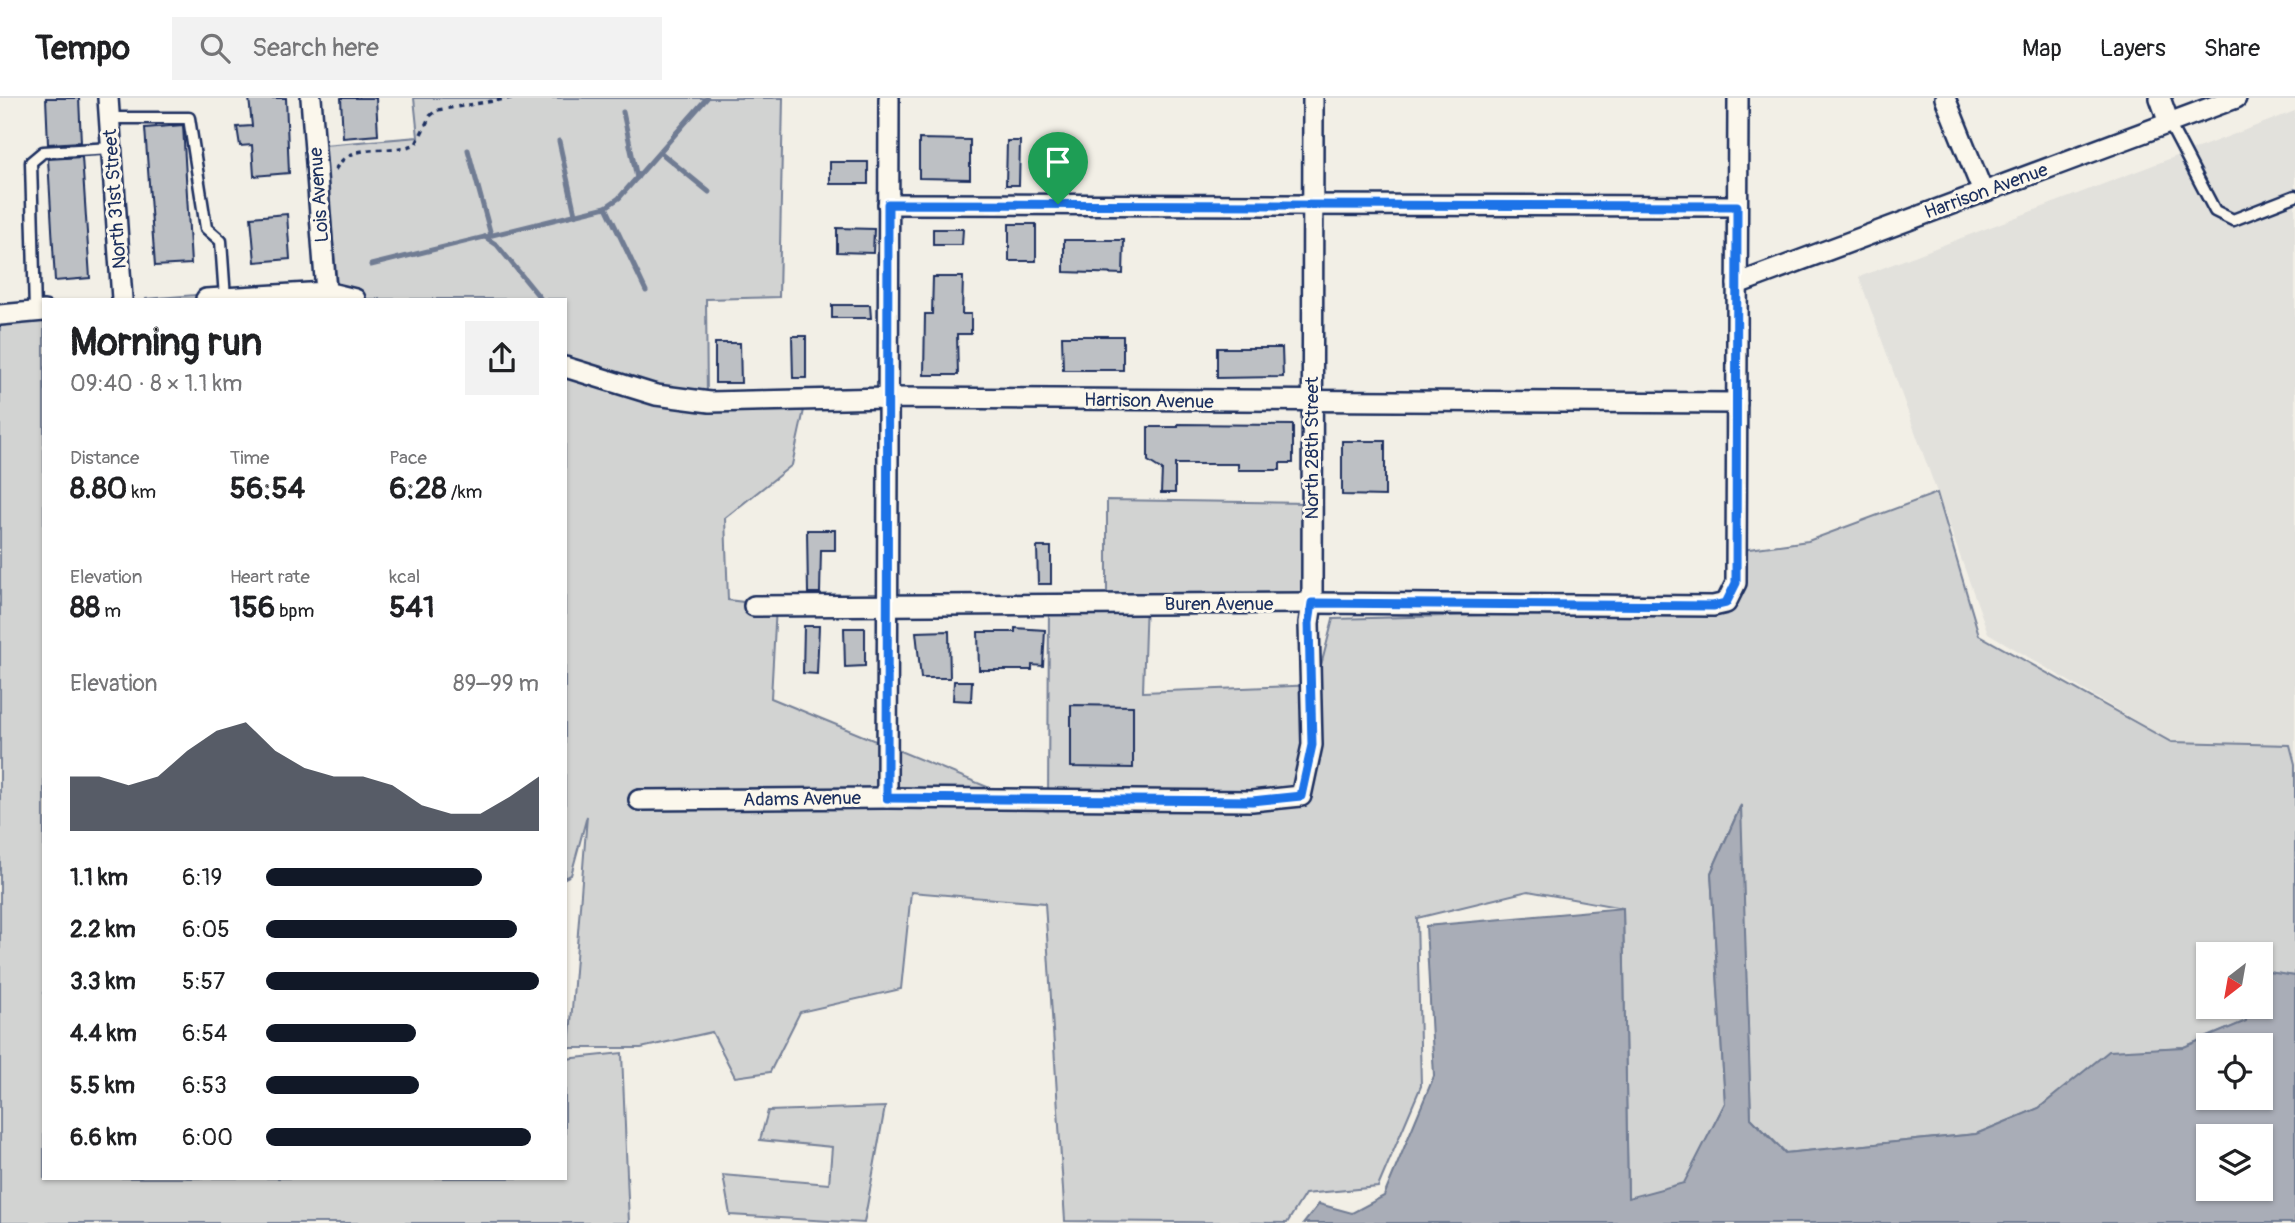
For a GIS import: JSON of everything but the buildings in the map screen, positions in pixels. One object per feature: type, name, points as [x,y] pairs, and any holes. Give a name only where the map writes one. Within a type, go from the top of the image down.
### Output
[{"type":"street","name":"North 31st Street","points":[[108,98],[122,298]]},
{"type":"street","name":"Lois Avenue","points":[[311,98],[326,292]]},
{"type":"street","points":[[887,798],[889,98]]},
{"type":"street","name":"North 28th Street","points":[[1301,796],[1312,745],[1309,623],[1312,603],[1313,98]]},
{"type":"street","points":[[1737,403],[1738,98]]},
{"type":"street","points":[[1945,98],[1983,192]]},
{"type":"street","points":[[2160,98],[2169,123]]},
{"type":"street","name":"Harrison Avenue","points":[[1737,284],[2236,98]]},
{"type":"street","points":[[888,204],[1737,206]]},
{"type":"street","points":[[231,298],[326,292],[351,298]]},
{"type":"street","points":[[0,315],[39,312]]},
{"type":"street","name":"Harrison Avenue","points":[[567,368],[633,389],[678,399],[710,402],[888,398],[1737,403]]},
{"type":"street","name":"Buren Avenue","points":[[754,606],[1312,603],[1713,606],[1726,603],[1736,583],[1737,403]]},
{"type":"street","name":"Adams Avenue","points":[[639,800],[887,798],[1252,801],[1301,796]]},
{"type":"lane","points":[[109,118],[189,118],[206,228],[221,241],[215,298]]},
{"type":"lane","points":[[2169,123],[2215,211],[2233,220],[2295,196]]},
{"type":"lane","points":[[39,312],[31,162],[43,152],[112,148]]},
{"type":"path","points":[[334,178],[336,168],[349,154],[416,144],[430,116],[437,110],[512,98]]},
{"type":"shaded area","points":[[414,98],[783,98],[779,297],[706,299],[707,398],[806,401],[792,465],[725,518],[728,600],[776,606],[771,698],[1048,812],[1049,600],[1107,598],[1107,500],[1305,503],[1305,600],[1146,599],[1143,692],[1316,685],[1333,619],[1724,609],[1727,552],[1808,541],[1937,493],[1979,635],[2171,742],[2290,745],[2295,764],[2295,976],[2273,973],[2273,942],[2196,942],[2196,1019],[2247,1021],[2218,1033],[2196,1033],[2196,1042],[2184,1047],[2109,1052],[2039,1108],[1976,1134],[1786,1153],[1751,1118],[1740,807],[1711,873],[1725,1103],[1685,1183],[1628,1199],[1623,908],[1528,891],[1417,918],[1421,1086],[1378,1187],[1305,1194],[1287,1223],[1065,1221],[1045,903],[911,892],[901,989],[800,1012],[770,1072],[735,1077],[712,1032],[641,1048],[569,1048],[587,816],[571,875],[567,877],[567,298],[158,298],[337,284],[324,145],[418,137]]},
{"type":"shaded area","points":[[2295,111],[2295,764],[2289,745],[2171,742],[1988,633],[1859,277]]},
{"type":"shaded area","points":[[42,307],[42,1180],[567,1180],[567,1059],[622,1053],[629,1223],[0,1223],[0,311]]},
{"type":"shaded area","points":[[1741,805],[1751,1118],[1785,1153],[1976,1134],[2039,1108],[2109,1051],[2184,1047],[2196,1042],[2196,1110],[2273,1110],[2273,1033],[2217,1033],[2246,1019],[2273,1019],[2273,973],[2295,976],[2295,1223],[1304,1223],[1319,1204],[1352,1213],[1384,1196],[1434,1076],[1426,926],[1623,908],[1628,1198],[1684,1183],[1725,1103],[1711,873]]},
{"type":"shaded area","points":[[885,1107],[864,1223],[730,1215],[723,1175],[829,1184],[832,1147],[760,1140],[768,1111]]},
{"type":"waterway","points":[[371,265],[606,207],[619,198],[707,98]]},
{"type":"waterway","points":[[623,112],[637,178]]},
{"type":"waterway","points":[[559,141],[575,214]]},
{"type":"waterway","points":[[468,150],[491,235]]},
{"type":"waterway","points":[[660,152],[709,192]]},
{"type":"waterway","points":[[606,207],[646,291]]},
{"type":"waterway","points":[[485,237],[497,245],[540,298]]},
{"type":"route","points":[[888,204],[1058,204],[1737,206],[1736,583],[1726,603],[1713,606],[1312,603],[1309,623],[1312,745],[1301,796],[1252,801],[887,798],[888,204]]}]
